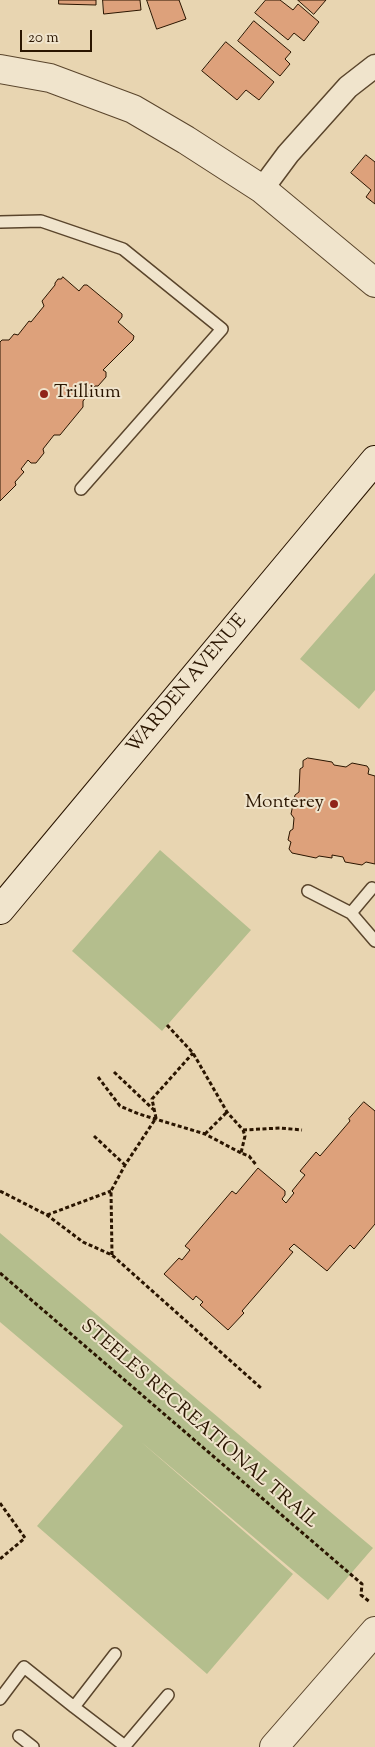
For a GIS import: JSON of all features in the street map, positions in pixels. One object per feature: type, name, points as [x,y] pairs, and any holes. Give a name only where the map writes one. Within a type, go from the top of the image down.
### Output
[{"type":"street","points":[[262,190],[288,154],[348,86],[375,66]]},
{"type":"street","points":[[0,70],[50,78],[133,110],[186,140],[262,190],[375,283]]},
{"type":"street","name":"WARDEN AVENUE","points":[[0,910],[375,460]]},
{"type":"street","points":[[274,1747],[375,1631]]},
{"type":"lane","points":[[0,222],[41,221],[123,249],[222,330],[81,489]]},
{"type":"lane","points":[[351,912],[372,888]]},
{"type":"lane","points":[[308,892],[351,912],[375,941]]},
{"type":"lane","points":[[74,1707],[115,1654]]},
{"type":"lane","points":[[0,1699],[24,1667],[124,1746],[168,1695]]},
{"type":"lane","points":[[19,1736],[33,1747]]},
{"type":"path","points":[[167,1025],[194,1053],[227,1112],[243,1130],[245,1136],[241,1153]]},
{"type":"path","points":[[112,1255],[111,1192],[125,1164],[156,1118],[152,1098],[194,1053]]},
{"type":"path","points":[[114,1072],[154,1111]]},
{"type":"path","points":[[98,1077],[120,1106],[205,1134],[249,1156],[257,1166]]},
{"type":"path","points":[[205,1134],[227,1112]]},
{"type":"path","points":[[243,1130],[280,1128],[302,1130]]},
{"type":"path","points":[[94,1136],[125,1164]]},
{"type":"path","points":[[0,1191],[47,1215],[83,1242],[112,1255],[261,1388]]},
{"type":"path","points":[[47,1215],[111,1192]]},
{"type":"path","name":"STEELES RECREATIONAL TRAIL","points":[[0,1273],[362,1584],[361,1595],[370,1602]]},
{"type":"path","points":[[0,1503],[25,1538],[0,1559]]},
{"type":"green space","points":[[375,573],[375,690],[359,709],[300,659]]},
{"type":"green space","points":[[160,850],[251,930],[162,1031],[72,951]]},
{"type":"green space","points":[[0,1233],[373,1548],[328,1600],[140,1441],[293,1574],[207,1674],[37,1526],[123,1426],[0,1322]]},
{"type":"building","points":[[59,0],[96,0],[96,5],[59,4]]},
{"type":"building","points":[[103,0],[140,0],[141,10],[104,14]]},
{"type":"building","points":[[147,0],[179,0],[186,19],[157,29]]},
{"type":"building","points":[[266,0],[280,0],[293,10],[298,4],[319,22],[304,41],[294,33],[288,40],[255,13]]},
{"type":"building","points":[[298,0],[326,0],[314,14]]},
{"type":"building","points":[[254,21],[291,52],[285,59],[290,64],[280,76],[238,41]]},
{"type":"building","points":[[226,42],[274,82],[259,100],[246,90],[237,100],[202,71]]},
{"type":"building","points":[[366,155],[375,162],[375,204],[366,197],[371,190],[351,173]]},
{"type":"building","name":"Trillium","points":[[63,277],[79,291],[84,285],[87,285],[122,314],[118,322],[134,336],[133,340],[103,370],[106,372],[106,377],[98,386],[95,386],[83,401],[83,407],[60,435],[54,435],[43,449],[44,453],[36,463],[31,463],[28,460],[21,469],[24,472],[15,482],[16,485],[0,501],[0,342],[2,340],[9,340],[14,334],[18,335],[29,321],[31,322],[44,306],[42,301],[58,279]]},
{"type":"building","name":"Monterey","points":[[308,758],[332,762],[334,765],[346,767],[352,763],[367,766],[369,769],[368,774],[375,776],[375,864],[366,862],[362,865],[345,862],[343,857],[332,855],[332,858],[319,856],[316,858],[292,853],[289,849],[291,842],[288,840],[290,831],[293,829],[294,818],[291,814],[295,795],[299,792],[300,769],[303,767],[303,761]]},
{"type":"building","points":[[364,1102],[375,1111],[375,1224],[354,1249],[350,1245],[327,1271],[294,1244],[289,1249],[293,1252],[228,1330],[200,1305],[203,1302],[196,1296],[193,1300],[164,1274],[179,1258],[182,1260],[190,1250],[185,1246],[232,1191],[236,1194],[258,1168],[285,1191],[282,1199],[286,1203],[294,1193],[292,1191],[305,1175],[300,1171],[316,1152],[320,1156]]},
{"type":"place","name":"Trillium","points":[[44,394]]},
{"type":"place","name":"Monterey","points":[[334,804]]}]
